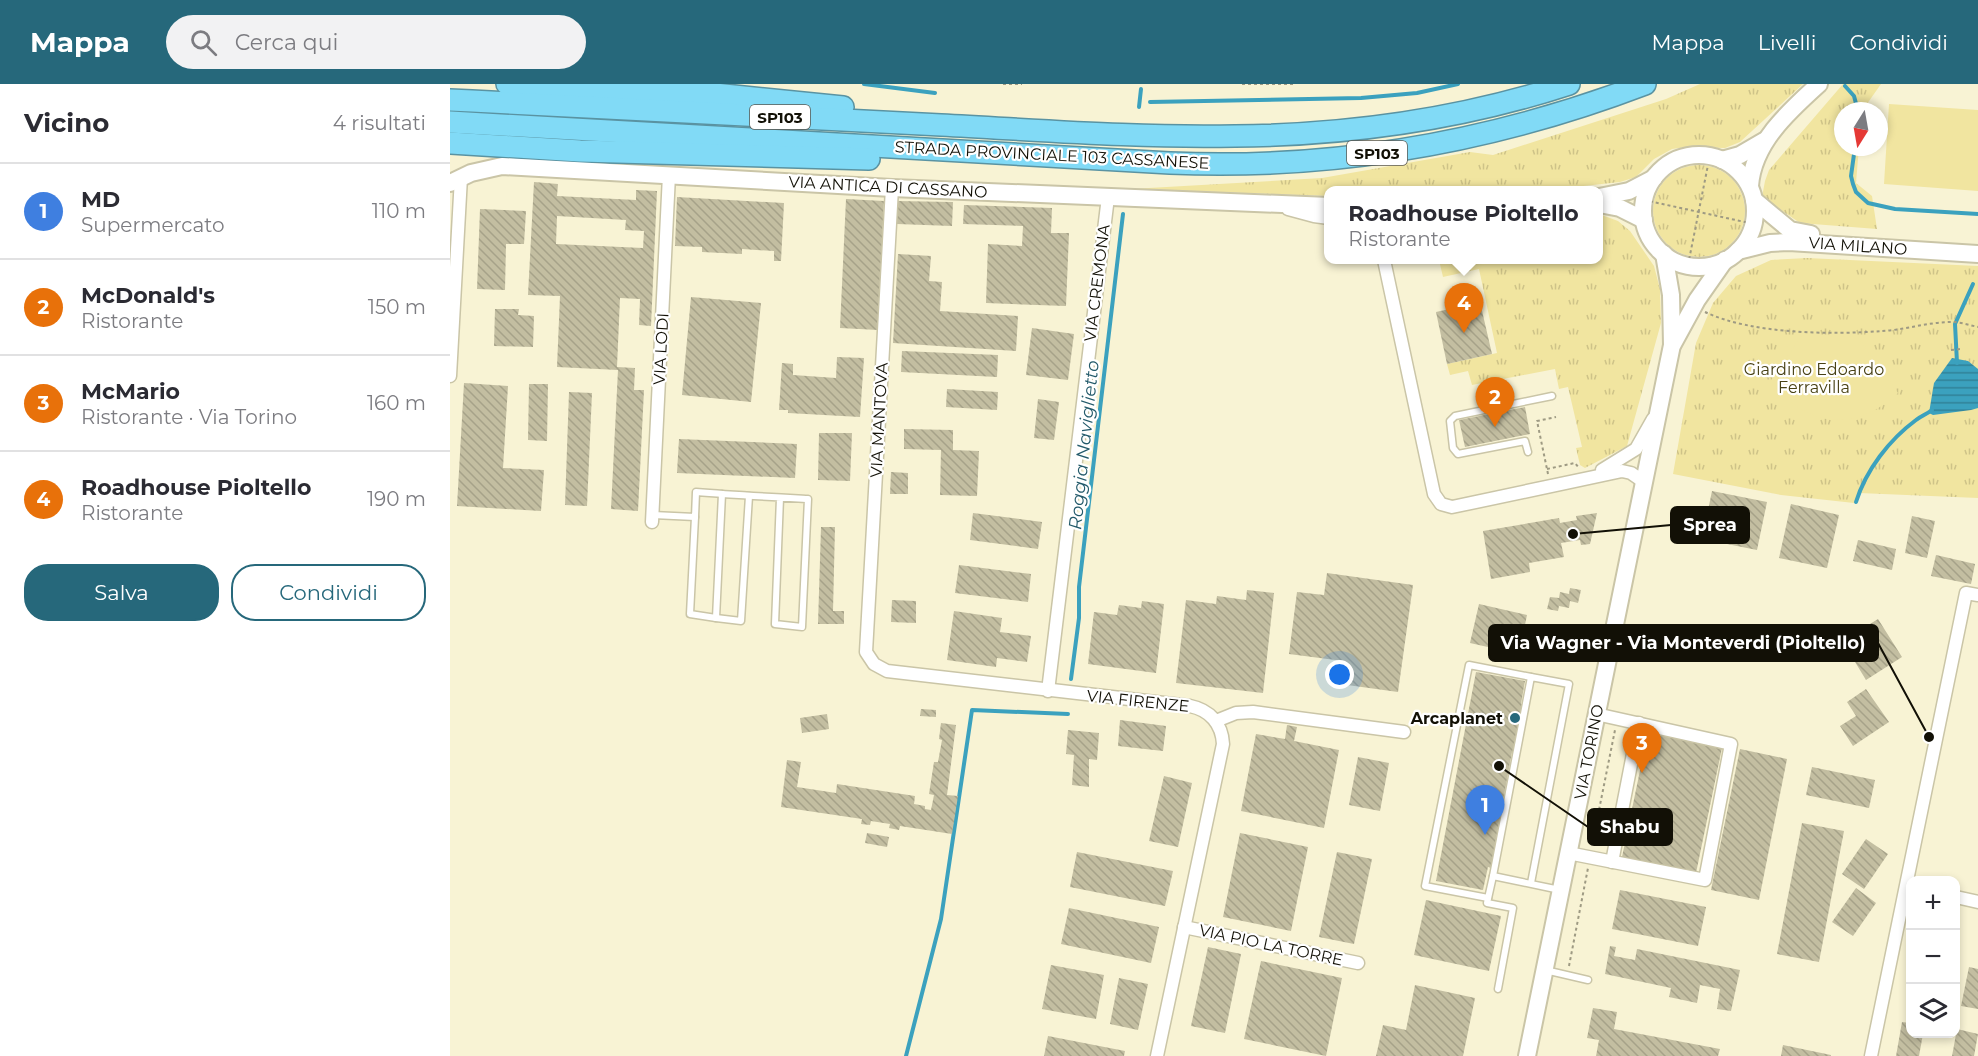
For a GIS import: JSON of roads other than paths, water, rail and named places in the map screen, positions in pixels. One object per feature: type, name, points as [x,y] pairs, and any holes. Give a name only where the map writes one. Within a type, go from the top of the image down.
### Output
[{"type":"highway","name":"SP103","points":[[507,84],[705,93],[1109,134]]},
{"type":"highway","name":"STRADA PROVINCIALE 103 CASSANESE","points":[[450,100],[1109,134],[1237,136],[1351,129],[1477,110],[1569,84]]},
{"type":"highway","name":"STRADA PROVINCIALE 103 CASSANESE","points":[[450,122],[1100,159],[1233,164],[1305,161],[1367,155],[1439,144],[1569,111],[1645,84]]},
{"type":"highway","name":"SP103","points":[[450,143],[580,151],[745,157],[966,162],[1100,159]]},
{"type":"main road","points":[[1672,345],[1694,305],[1748,239],[1754,224],[1752,166],[1767,139],[1819,84]]},
{"type":"main road","points":[[1672,345],[1671,295],[1664,254],[1651,238],[1644,220],[1644,200],[1654,178],[1662,169],[1691,155],[1716,158],[1740,155],[1767,139]]},
{"type":"main road","name":"VIA MILANO","points":[[1716,158],[1739,171],[1752,193],[1782,225],[1795,232],[1978,243]]},
{"type":"main road","name":"VIA ANTICA DI CASSANO","points":[[455,180],[484,168],[502,166],[892,189],[1324,206]]},
{"type":"main road","points":[[1603,196],[1629,191],[1654,178]]},
{"type":"main road","points":[[1603,205],[1620,208],[1644,220]]},
{"type":"main road","name":"VIA MILANO","points":[[1664,254],[1688,266],[1707,266],[1770,243],[1789,242],[1978,254]]},
{"type":"main road","name":"VIA TORINO","points":[[1527,1056],[1672,345]]},
{"type":"street","name":"VIA LODI","points":[[652,519],[669,175]]},
{"type":"street","points":[[450,376],[455,180]]},
{"type":"street","name":"VIA MANTOVA","points":[[866,652],[892,189]]},
{"type":"street","name":"VIA CREMONA","points":[[1048,691],[1108,197]]},
{"type":"street","points":[[1275,205],[1324,217]]},
{"type":"street","points":[[1386,264],[1437,500],[1443,505],[1452,507],[1550,486],[1628,456],[1638,448],[1659,406]]},
{"type":"street","points":[[1587,473],[1625,471],[1644,482]]},
{"type":"street","points":[[1910,876],[1972,594]]},
{"type":"street","name":"VIA FIRENZE","points":[[866,652],[874,664],[887,671],[1190,706],[1205,712],[1216,722]]},
{"type":"street","points":[[1157,1056],[1222,744],[1222,735],[1216,722],[1231,715],[1253,712],[1404,732]]},
{"type":"street","points":[[1568,853],[1705,880],[1731,744],[1596,714]]},
{"type":"street","points":[[1612,862],[1639,723]]},
{"type":"street","points":[[1871,1056],[1906,895]]},
{"type":"street","points":[[1960,898],[1978,902]]},
{"type":"street","name":"VIA PIO LA TORRE","points":[[1184,927],[1358,963]]},
{"type":"lane","points":[[1528,452],[1525,441],[1458,454],[1453,448],[1450,420],[1455,416],[1552,396]]},
{"type":"lane","points":[[749,496],[741,621],[690,614],[696,492],[749,496],[780,498],[808,500],[802,627],[775,624],[780,498]]},
{"type":"lane","points":[[716,618],[722,494]]},
{"type":"lane","points":[[652,519],[695,518]]},
{"type":"lane","points":[[1488,898],[1425,886],[1469,665],[1569,684],[1531,883]]},
{"type":"lane","points":[[1498,989],[1513,908],[1487,903],[1531,677]]},
{"type":"lane","points":[[1493,876],[1561,890]]},
{"type":"lane","points":[[1545,970],[1588,980]]},
{"type":"water","points":[[1952,358],[1968,361],[1978,369],[1978,408],[1933,415],[1929,413],[1934,383]]},
{"type":"waterway","points":[[864,84],[935,93]]},
{"type":"waterway","points":[[1150,102],[1361,98],[1417,93],[1458,84]]},
{"type":"waterway","points":[[1845,86],[1854,96],[1856,102]]},
{"type":"waterway","name":"Roggia Naviglietto","points":[[1139,107],[1141,89]]},
{"type":"waterway","points":[[1854,156],[1851,176],[1853,184],[1856,192],[1868,203],[1895,209],[1978,214]]},
{"type":"waterway","name":"Roggia Naviglietto","points":[[1071,679],[1079,618],[1079,587],[1123,214]]},
{"type":"waterway","points":[[1957,363],[1955,324],[1973,284]]},
{"type":"waterway","points":[[1856,502],[1872,467],[1888,446],[1906,428],[1932,410]]},
{"type":"waterway","name":"Roggia Naviglietto","points":[[906,1056],[941,919],[972,710],[1068,714]]},
{"type":"place","name":"Roadhouse Pioltello","points":[[1464,333]]},
{"type":"place","name":"McDonald's","points":[[1495,427]]},
{"type":"place","name":"Sprea","points":[[1573,534]]},
{"type":"place","name":"Arcaplanet","points":[[1515,718]]},
{"type":"place","name":"Via Wagner - Via Monteverdi (Pioltello)","points":[[1929,737]]},
{"type":"place","name":"Shabu","points":[[1499,766]]},
{"type":"place","name":"McMario","points":[[1642,773]]},
{"type":"place","name":"MD","points":[[1485,835]]},
{"type":"park label","name":"Giardino Edoardo Ferravilla","points":[[1814,378]]}]
